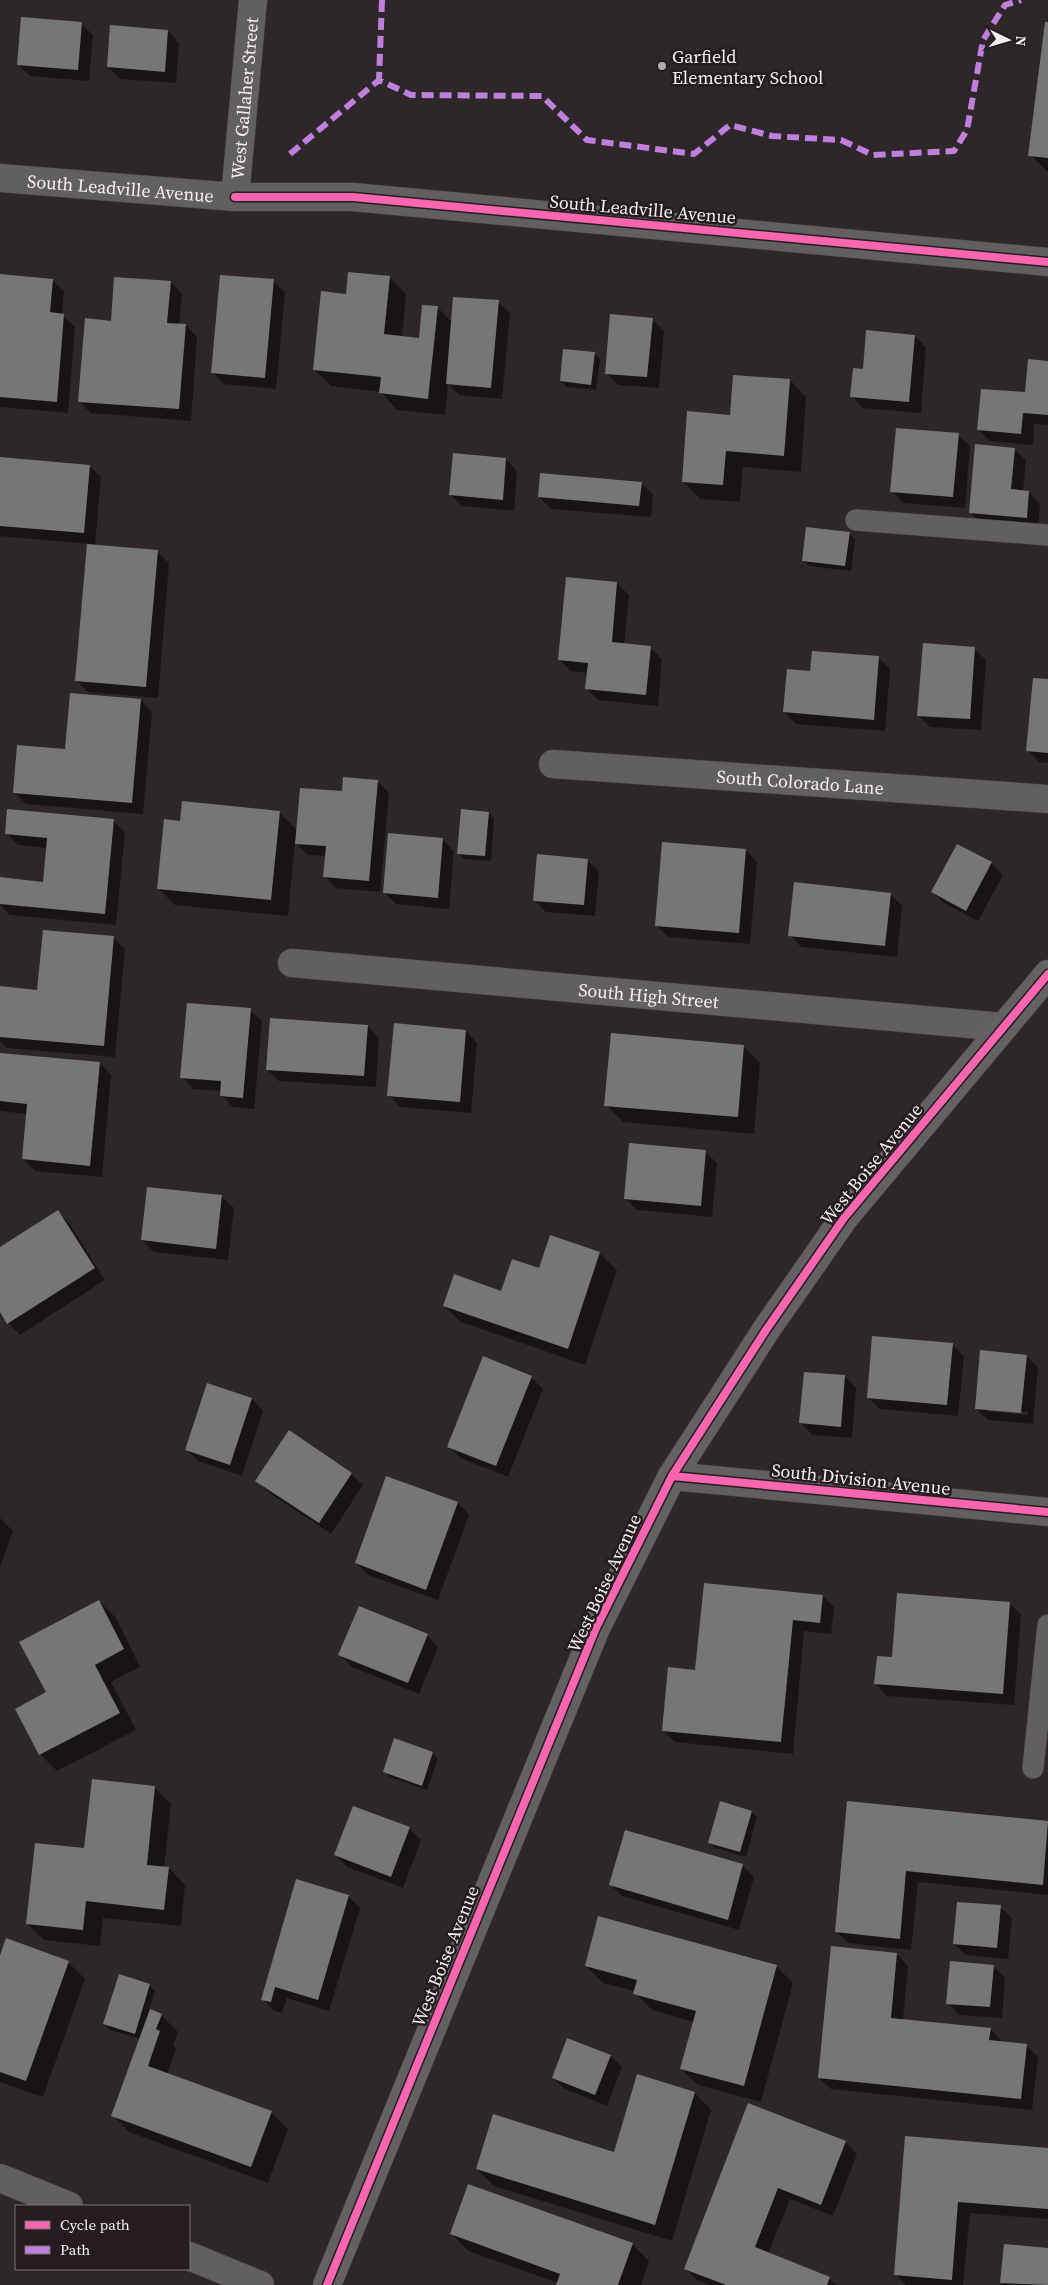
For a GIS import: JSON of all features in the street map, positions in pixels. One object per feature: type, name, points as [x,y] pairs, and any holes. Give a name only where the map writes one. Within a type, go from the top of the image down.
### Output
[{"type":"street","name":"West Gallaher Street","points":[[235,198],[253,0]]},
{"type":"street","name":"South Leadville Avenue","points":[[0,178],[235,198],[353,197],[1048,262]]},
{"type":"street","name":"South Colorado Lane","points":[[553,764],[1048,799]]},
{"type":"street","name":"South High Street","points":[[292,963],[1003,1027]]},
{"type":"street","name":"West Boise Avenue","points":[[327,2285],[596,1628],[672,1476],[766,1330],[844,1218],[1048,974]]},
{"type":"street","name":"South Division Avenue","points":[[672,1476],[1048,1512]]},
{"type":"street","points":[[0,2178],[67,2205]]},
{"type":"street","points":[[190,2256],[260,2285]]},
{"type":"lane","points":[[856,520],[1048,535]]},
{"type":"lane","points":[[1033,1768],[1048,1625]]},
{"type":"building","points":[[21,17],[82,22],[78,70],[17,65]]},
{"type":"building","points":[[1045,22],[1048,22],[1048,158],[1028,156]]},
{"type":"building","points":[[110,25],[168,30],[165,72],[107,67]]},
{"type":"building","points":[[348,272],[390,276],[384,334],[419,338],[422,305],[438,306],[428,399],[379,393],[381,377],[313,370],[321,291],[346,294]]},
{"type":"building","points":[[0,274],[53,279],[50,312],[64,314],[57,402],[0,397]]},
{"type":"building","points":[[220,275],[274,279],[265,378],[211,373]]},
{"type":"building","points":[[114,277],[171,281],[167,323],[186,324],[179,409],[78,402],[85,318],[111,321]]},
{"type":"building","points":[[453,297],[499,300],[491,388],[446,384]]},
{"type":"building","points":[[610,314],[653,318],[647,377],[605,374]]},
{"type":"building","points":[[866,330],[915,335],[909,402],[850,397],[853,368],[863,369]]},
{"type":"building","points":[[563,349],[595,352],[591,385],[560,381]]},
{"type":"building","points":[[1028,359],[1048,361],[1048,415],[1023,413],[1021,434],[977,430],[981,389],[1025,392]]},
{"type":"building","points":[[733,375],[790,379],[784,456],[726,451],[723,485],[682,482],[687,411],[730,415]]},
{"type":"building","points":[[896,428],[959,433],[953,497],[890,492]]},
{"type":"building","points":[[975,444],[1015,448],[1011,489],[1029,491],[1027,518],[969,513]]},
{"type":"building","points":[[453,453],[506,458],[503,500],[449,495]]},
{"type":"building","points":[[0,457],[90,465],[84,533],[0,526]]},
{"type":"building","points":[[540,473],[642,482],[639,506],[538,497]]},
{"type":"building","points":[[806,527],[850,532],[845,566],[802,561]]},
{"type":"building","points":[[87,544],[158,550],[146,687],[75,681]]},
{"type":"building","points":[[566,577],[617,582],[612,642],[651,646],[646,695],[585,689],[588,663],[558,660]]},
{"type":"building","points":[[923,643],[975,647],[970,719],[917,716]]},
{"type":"building","points":[[812,651],[879,656],[874,720],[783,712],[787,669],[810,671]]},
{"type":"building","points":[[1033,678],[1048,679],[1048,753],[1026,751]]},
{"type":"building","points":[[70,693],[141,699],[132,803],[13,793],[17,745],[65,749]]},
{"type":"building","points":[[343,777],[378,780],[369,881],[323,877],[326,846],[295,844],[300,788],[342,791]]},
{"type":"building","points":[[182,801],[280,811],[271,900],[157,889],[164,819],[180,821]]},
{"type":"building","points":[[7,809],[114,819],[105,914],[0,904],[0,877],[43,882],[47,838],[5,834]]},
{"type":"building","points":[[461,809],[489,812],[485,856],[457,854]]},
{"type":"building","points":[[388,833],[443,838],[438,898],[383,893]]},
{"type":"building","points":[[662,842],[746,849],[739,933],[655,926]]},
{"type":"building","points":[[957,844],[992,862],[966,911],[931,892]]},
{"type":"building","points":[[537,854],[588,859],[584,905],[533,901]]},
{"type":"building","points":[[794,882],[891,893],[885,946],[788,936]]},
{"type":"building","points":[[43,930],[114,936],[104,1046],[0,1037],[0,986],[37,990]]},
{"type":"building","points":[[187,1003],[251,1008],[243,1098],[220,1096],[221,1081],[180,1078]]},
{"type":"building","points":[[270,1018],[368,1025],[364,1076],[266,1070]]},
{"type":"building","points":[[394,1023],[466,1030],[460,1102],[387,1096]]},
{"type":"building","points":[[611,1033],[744,1045],[738,1117],[604,1106]]},
{"type":"building","points":[[0,1053],[100,1062],[90,1166],[22,1159],[27,1104],[0,1101]]},
{"type":"building","points":[[629,1143],[706,1150],[701,1206],[624,1199]]},
{"type":"building","points":[[147,1187],[222,1195],[216,1249],[141,1240]]},
{"type":"building","points":[[58,1210],[95,1268],[7,1324],[0,1312],[0,1247]]},
{"type":"building","points":[[550,1235],[600,1252],[568,1349],[443,1306],[454,1274],[501,1291],[512,1259],[539,1268]]},
{"type":"building","points":[[872,1336],[953,1343],[947,1405],[867,1398]]},
{"type":"building","points":[[980,1350],[1027,1355],[1021,1413],[975,1409]]},
{"type":"building","points":[[483,1356],[532,1376],[496,1466],[447,1447]]},
{"type":"building","points":[[804,1372],[845,1375],[841,1427],[799,1423]]},
{"type":"building","points":[[207,1383],[252,1398],[230,1465],[185,1450]]},
{"type":"building","points":[[289,1430],[352,1473],[319,1523],[255,1481]]},
{"type":"building","points":[[386,1476],[458,1502],[426,1590],[355,1563]]},
{"type":"building","points":[[704,1583],[823,1595],[820,1623],[793,1620],[781,1742],[662,1731],[668,1667],[695,1670]]},
{"type":"building","points":[[897,1593],[1010,1602],[1003,1694],[874,1684],[877,1656],[892,1657]]},
{"type":"building","points":[[99,1600],[124,1649],[95,1665],[120,1713],[39,1755],[15,1709],[46,1692],[19,1642]]},
{"type":"building","points":[[359,1606],[428,1634],[408,1683],[338,1655]]},
{"type":"building","points":[[394,1738],[433,1752],[422,1786],[383,1772]]},
{"type":"building","points":[[92,1779],[155,1786],[147,1865],[169,1867],[164,1910],[86,1901],[83,1930],[26,1924],[35,1843],[84,1848]]},
{"type":"building","points":[[720,1801],[752,1811],[740,1852],[708,1843]]},
{"type":"building","points":[[847,1801],[1048,1821],[1043,1885],[906,1871],[900,1939],[835,1932]]},
{"type":"building","points":[[353,1806],[410,1827],[391,1877],[334,1855]]},
{"type":"building","points":[[625,1830],[743,1864],[728,1920],[609,1885]]},
{"type":"building","points":[[296,1879],[349,1895],[318,2000],[275,1987],[271,2002],[261,2000]]},
{"type":"building","points":[[957,1902],[1001,1905],[997,1948],[953,1944]]},
{"type":"building","points":[[598,1916],[777,1965],[744,2086],[680,2069],[696,2011],[633,1994],[637,1980],[585,1966]]},
{"type":"building","points":[[6,1938],[69,1961],[26,2081],[0,2072],[0,1955]]},
{"type":"building","points":[[831,1946],[897,1953],[891,2018],[991,2028],[989,2040],[1027,2044],[1021,2099],[818,2078]]},
{"type":"building","points":[[950,1961],[994,1965],[990,2007],[946,2004]]},
{"type":"building","points":[[119,1974],[150,1984],[135,2034],[103,2024]]},
{"type":"building","points":[[150,2009],[162,2014],[156,2029],[160,2031],[148,2066],[272,2111],[251,2167],[111,2116]]},
{"type":"building","points":[[567,2038],[611,2055],[595,2095],[552,2078]]},
{"type":"building","points":[[637,2074],[695,2092],[655,2225],[476,2169],[493,2114],[614,2152]]},
{"type":"building","points":[[748,2103],[846,2141],[821,2205],[778,2188],[755,2247],[830,2277],[827,2285],[726,2285],[684,2269]]},
{"type":"building","points":[[905,2136],[1048,2148],[1048,2209],[958,2202],[952,2280],[894,2275]]},
{"type":"building","points":[[468,2184],[633,2243],[618,2285],[556,2285],[560,2274],[450,2234]]},
{"type":"building","points":[[1004,2244],[1048,2248],[1048,2285],[1000,2283]]},
{"type":"marked path","points":[[382,0],[379,80],[411,95],[542,96],[587,140],[694,154],[730,125],[772,136],[841,140],[873,155],[954,151],[967,130],[983,40],[1005,5],[1021,0]]},
{"type":"marked path","points":[[290,154],[379,80]]},
{"type":"cycle path","points":[[235,197],[353,197],[1048,262]]},
{"type":"cycle path","points":[[327,2285],[596,1628],[672,1476],[766,1330],[844,1218],[1048,974]]},
{"type":"cycle path","points":[[672,1476],[1048,1512]]},
{"type":"place","name":"Garfield Elementary School","points":[[662,66]]}]
